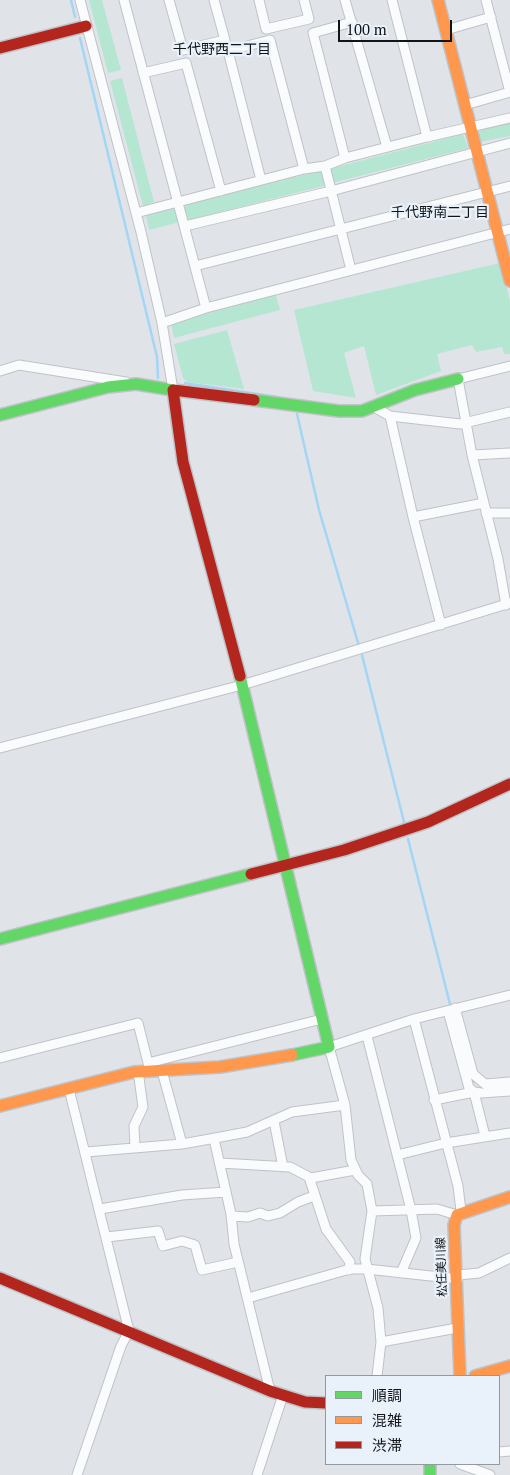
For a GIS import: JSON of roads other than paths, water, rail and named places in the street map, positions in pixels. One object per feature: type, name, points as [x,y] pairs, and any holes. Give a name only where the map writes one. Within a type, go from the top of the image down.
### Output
[{"type":"street","points":[[80,0],[136,213],[162,323],[183,462],[242,685],[322,1020],[345,1106],[351,1160],[355,1170],[368,1184],[372,1211],[365,1259],[378,1308],[381,1342],[377,1375]]},
{"type":"street","points":[[124,0],[206,308]]},
{"type":"street","points":[[170,0],[183,50],[224,40],[214,0]]},
{"type":"street","points":[[259,0],[266,29],[309,19],[304,0]]},
{"type":"street","points":[[346,0],[387,147]]},
{"type":"street","points":[[392,0],[427,137]]},
{"type":"street","points":[[438,0],[510,281]]},
{"type":"street","points":[[466,105],[510,92],[486,0]]},
{"type":"street","points":[[446,30],[491,17]]},
{"type":"street","points":[[345,158],[313,33],[352,22]]},
{"type":"street","points":[[0,48],[86,26]]},
{"type":"street","points":[[261,180],[228,51],[270,40],[304,169]]},
{"type":"street","points":[[143,73],[186,63],[220,190]]},
{"type":"street","points":[[136,213],[304,169],[325,166],[345,158],[387,147],[510,118]]},
{"type":"street","points":[[185,226],[331,191],[510,143]]},
{"type":"street","points":[[325,166],[351,270]]},
{"type":"street","points":[[195,266],[510,186]]},
{"type":"street","points":[[162,323],[206,308],[510,229]]},
{"type":"street","points":[[0,371],[19,365],[173,390],[340,411],[362,411],[415,390],[510,366]]},
{"type":"street","points":[[0,748],[242,685],[508,604],[472,456],[468,422],[458,379]]},
{"type":"street","points":[[0,415],[108,387],[136,384]]},
{"type":"street","points":[[374,407],[390,416],[460,424],[510,412]]},
{"type":"street","points":[[390,416],[413,517],[441,625]]},
{"type":"street","points":[[472,456],[510,453]]},
{"type":"street","points":[[413,517],[484,503]]},
{"type":"street","points":[[486,513],[510,513]]},
{"type":"street","points":[[0,939],[344,850],[428,822],[510,784]]},
{"type":"street","points":[[149,1067],[162,1070],[264,1062],[330,1047],[414,1019],[510,995]]},
{"type":"street","points":[[451,1010],[473,1074],[485,1084],[510,1082]]},
{"type":"street","points":[[451,1010],[467,1083],[474,1092],[486,1136]]},
{"type":"street","points":[[414,1019],[458,1186],[459,1213]]},
{"type":"street","points":[[0,1106],[138,1071],[322,1020]]},
{"type":"street","points":[[0,1058],[138,1023],[149,1067]]},
{"type":"street","points":[[367,1036],[411,1210],[416,1238],[401,1274]]},
{"type":"street","points":[[162,1070],[182,1144]]},
{"type":"street","points":[[135,1146],[134,1126],[143,1107],[138,1071]]},
{"type":"street","points":[[69,1088],[129,1331],[121,1346],[77,1475]]},
{"type":"street","points":[[434,1100],[474,1092],[510,1090]]},
{"type":"street","points":[[86,1152],[135,1146],[182,1144],[247,1132],[292,1112],[345,1106]]},
{"type":"street","points":[[274,1121],[283,1167]]},
{"type":"street","points":[[397,1156],[446,1143],[510,1133]]},
{"type":"street","points":[[214,1138],[231,1216],[238,1262],[270,1391]]},
{"type":"street","points":[[220,1163],[290,1167],[309,1177],[323,1177],[355,1170]]},
{"type":"street","points":[[309,1177],[326,1229],[350,1262],[349,1270]]},
{"type":"street","points":[[100,1209],[182,1196],[226,1192]]},
{"type":"street","points":[[231,1216],[248,1217],[260,1213],[268,1216],[280,1213],[298,1202],[314,1196]]},
{"type":"street","points":[[372,1211],[437,1209],[459,1213],[510,1197]]},
{"type":"street","name":"松任美川線","points":[[459,1213],[454,1225],[458,1277],[457,1328],[460,1375]]},
{"type":"street","points":[[107,1237],[158,1231],[163,1246],[182,1241],[195,1245],[202,1270],[238,1262]]},
{"type":"street","points":[[248,1298],[349,1270],[367,1269],[401,1274],[458,1277],[479,1273],[510,1258]]},
{"type":"street","points":[[0,1278],[270,1391],[305,1402],[325,1402]]},
{"type":"street","points":[[381,1342],[457,1328]]},
{"type":"street","points":[[478,1375],[510,1366]]},
{"type":"street","points":[[257,1475],[283,1395]]},
{"type":"street","points":[[463,1465],[490,1475]]},
{"type":"waterway","points":[[71,0],[75,17]]},
{"type":"waterway","points":[[80,38],[157,357],[158,378]]},
{"type":"waterway","points":[[185,383],[277,397]]},
{"type":"waterway","points":[[297,414],[319,510],[359,646]]},
{"type":"waterway","points":[[362,655],[404,822]]},
{"type":"waterway","points":[[408,839],[450,1004]]},
{"type":"waterway","points":[[470,1078],[484,1088]]},
{"type":"district","name":"千代野西二丁目","points":[[222,50]]},
{"type":"district","name":"千代野南二丁目","points":[[440,213]]}]
